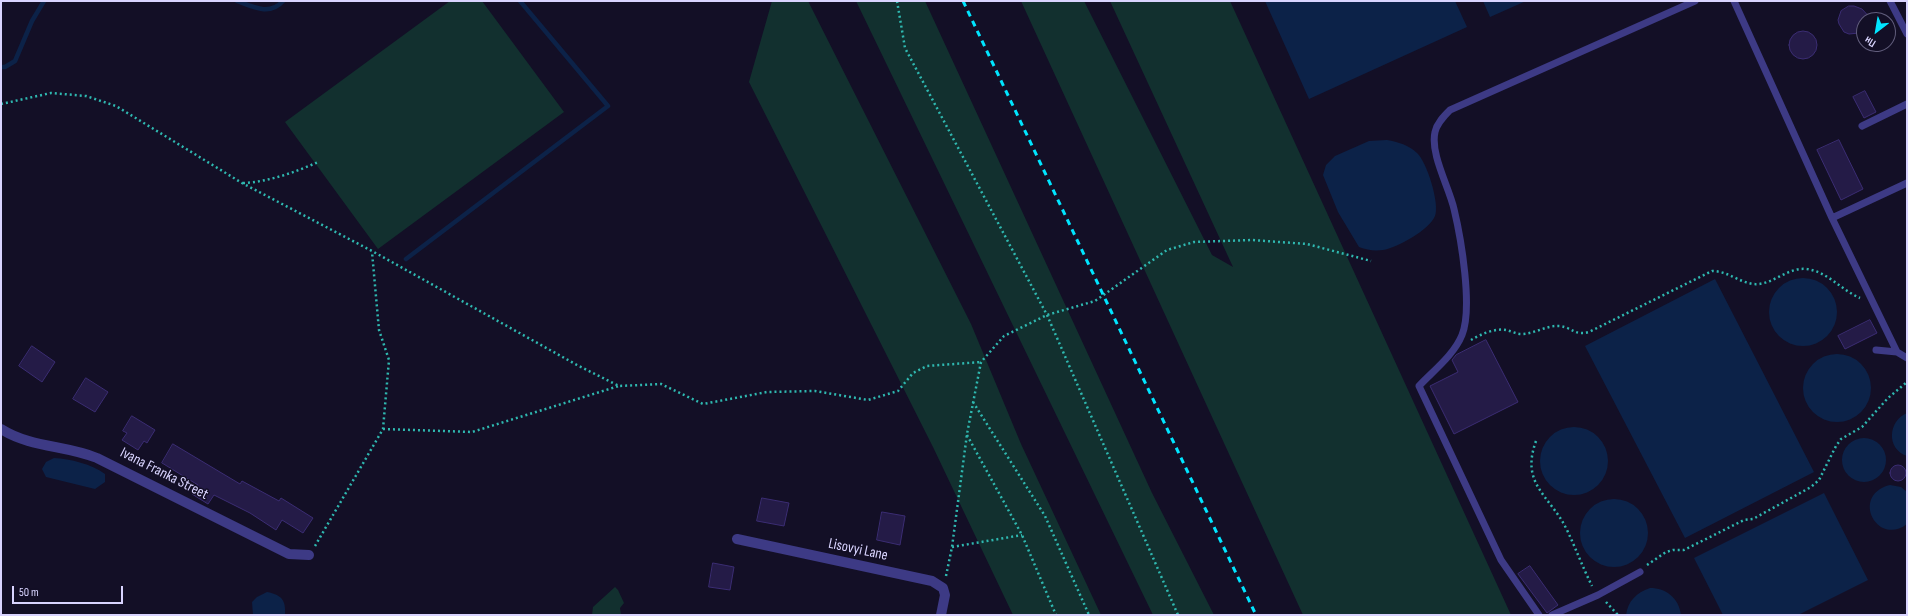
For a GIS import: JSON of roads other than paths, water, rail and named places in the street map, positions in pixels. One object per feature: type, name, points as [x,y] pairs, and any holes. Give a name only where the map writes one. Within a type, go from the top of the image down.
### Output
[{"type":"street","name":"Ivana Franka Street","points":[[1,429],[25,441],[75,450],[97,458],[289,554],[309,555]]},
{"type":"street","name":"Lisovyi Lane","points":[[737,539],[932,581],[943,588],[944,595],[941,615]]},
{"type":"lane","points":[[1539,615],[1501,560],[1419,386],[1454,350],[1462,335],[1467,315],[1463,260],[1454,208],[1434,144],[1435,132],[1441,119],[1450,110],[1695,1]]},
{"type":"lane","points":[[1734,1],[1832,218],[1897,352]]},
{"type":"lane","points":[[1890,1],[1907,34]]},
{"type":"lane","points":[[1862,126],[1907,104]]},
{"type":"lane","points":[[1832,218],[1907,183]]},
{"type":"lane","points":[[1876,350],[1897,352],[1907,358]]},
{"type":"lane","points":[[1552,615],[1598,595],[1640,572]]},
{"type":"water","points":[[1265,1],[1455,1],[1467,27],[1309,99]]},
{"type":"water","points":[[1483,1],[1526,1],[1490,17]]},
{"type":"water","points":[[1387,140],[1407,146],[1414,150],[1421,158],[1432,183],[1436,202],[1435,216],[1426,227],[1412,238],[1389,249],[1368,250],[1359,247],[1338,212],[1323,175],[1326,165],[1335,156],[1369,141]]},
{"type":"water","points":[[1803,278],[1816,281],[1827,288],[1834,299],[1837,312],[1834,325],[1827,336],[1816,343],[1803,346],[1790,343],[1779,336],[1772,325],[1769,312],[1772,299],[1779,288],[1790,281]]},
{"type":"water","points":[[1715,279],[1814,472],[1685,538],[1585,346]]},
{"type":"water","points":[[1837,354],[1850,357],[1861,364],[1868,375],[1871,388],[1868,401],[1861,412],[1850,419],[1837,422],[1824,419],[1813,412],[1806,401],[1803,388],[1806,375],[1813,364],[1824,357]]},
{"type":"water","points":[[1907,413],[1907,456],[1895,447],[1892,435],[1896,422]]},
{"type":"water","points":[[1574,427],[1587,430],[1598,437],[1605,448],[1608,461],[1605,474],[1598,485],[1587,492],[1574,495],[1561,492],[1550,485],[1543,474],[1540,461],[1543,448],[1550,437],[1561,430]]},
{"type":"water","points":[[1868,438],[1873,439],[1880,444],[1885,451],[1885,469],[1880,476],[1873,481],[1860,482],[1855,481],[1848,476],[1843,469],[1842,456],[1843,451],[1848,444],[1855,439]]},
{"type":"water","points":[[54,458],[74,461],[94,467],[105,474],[105,482],[95,489],[46,477],[42,469],[46,462]]},
{"type":"water","points":[[1890,485],[1901,487],[1907,492],[1907,524],[1896,529],[1886,529],[1878,524],[1872,517],[1870,508],[1872,499],[1878,490]]},
{"type":"water","points":[[1824,493],[1868,580],[1798,615],[1723,615],[1694,558]]},
{"type":"water","points":[[1614,499],[1627,502],[1638,509],[1645,520],[1648,533],[1645,546],[1638,557],[1627,564],[1614,567],[1601,564],[1590,557],[1583,546],[1580,533],[1583,520],[1590,509],[1601,502]]},
{"type":"water","points":[[1650,588],[1656,588],[1671,595],[1678,604],[1681,615],[1626,615],[1627,610],[1634,598],[1641,592]]},
{"type":"water","points":[[267,592],[282,599],[285,606],[285,615],[253,615],[252,602],[257,597]]},
{"type":"waterway","points":[[1,67],[5,67],[15,61],[32,21],[44,1]]},
{"type":"waterway","points":[[237,1],[261,9],[273,8],[278,6],[283,1]]},
{"type":"waterway","points":[[406,259],[608,106],[520,1]]},
{"type":"railway","points":[[963,1],[1256,615]]}]
